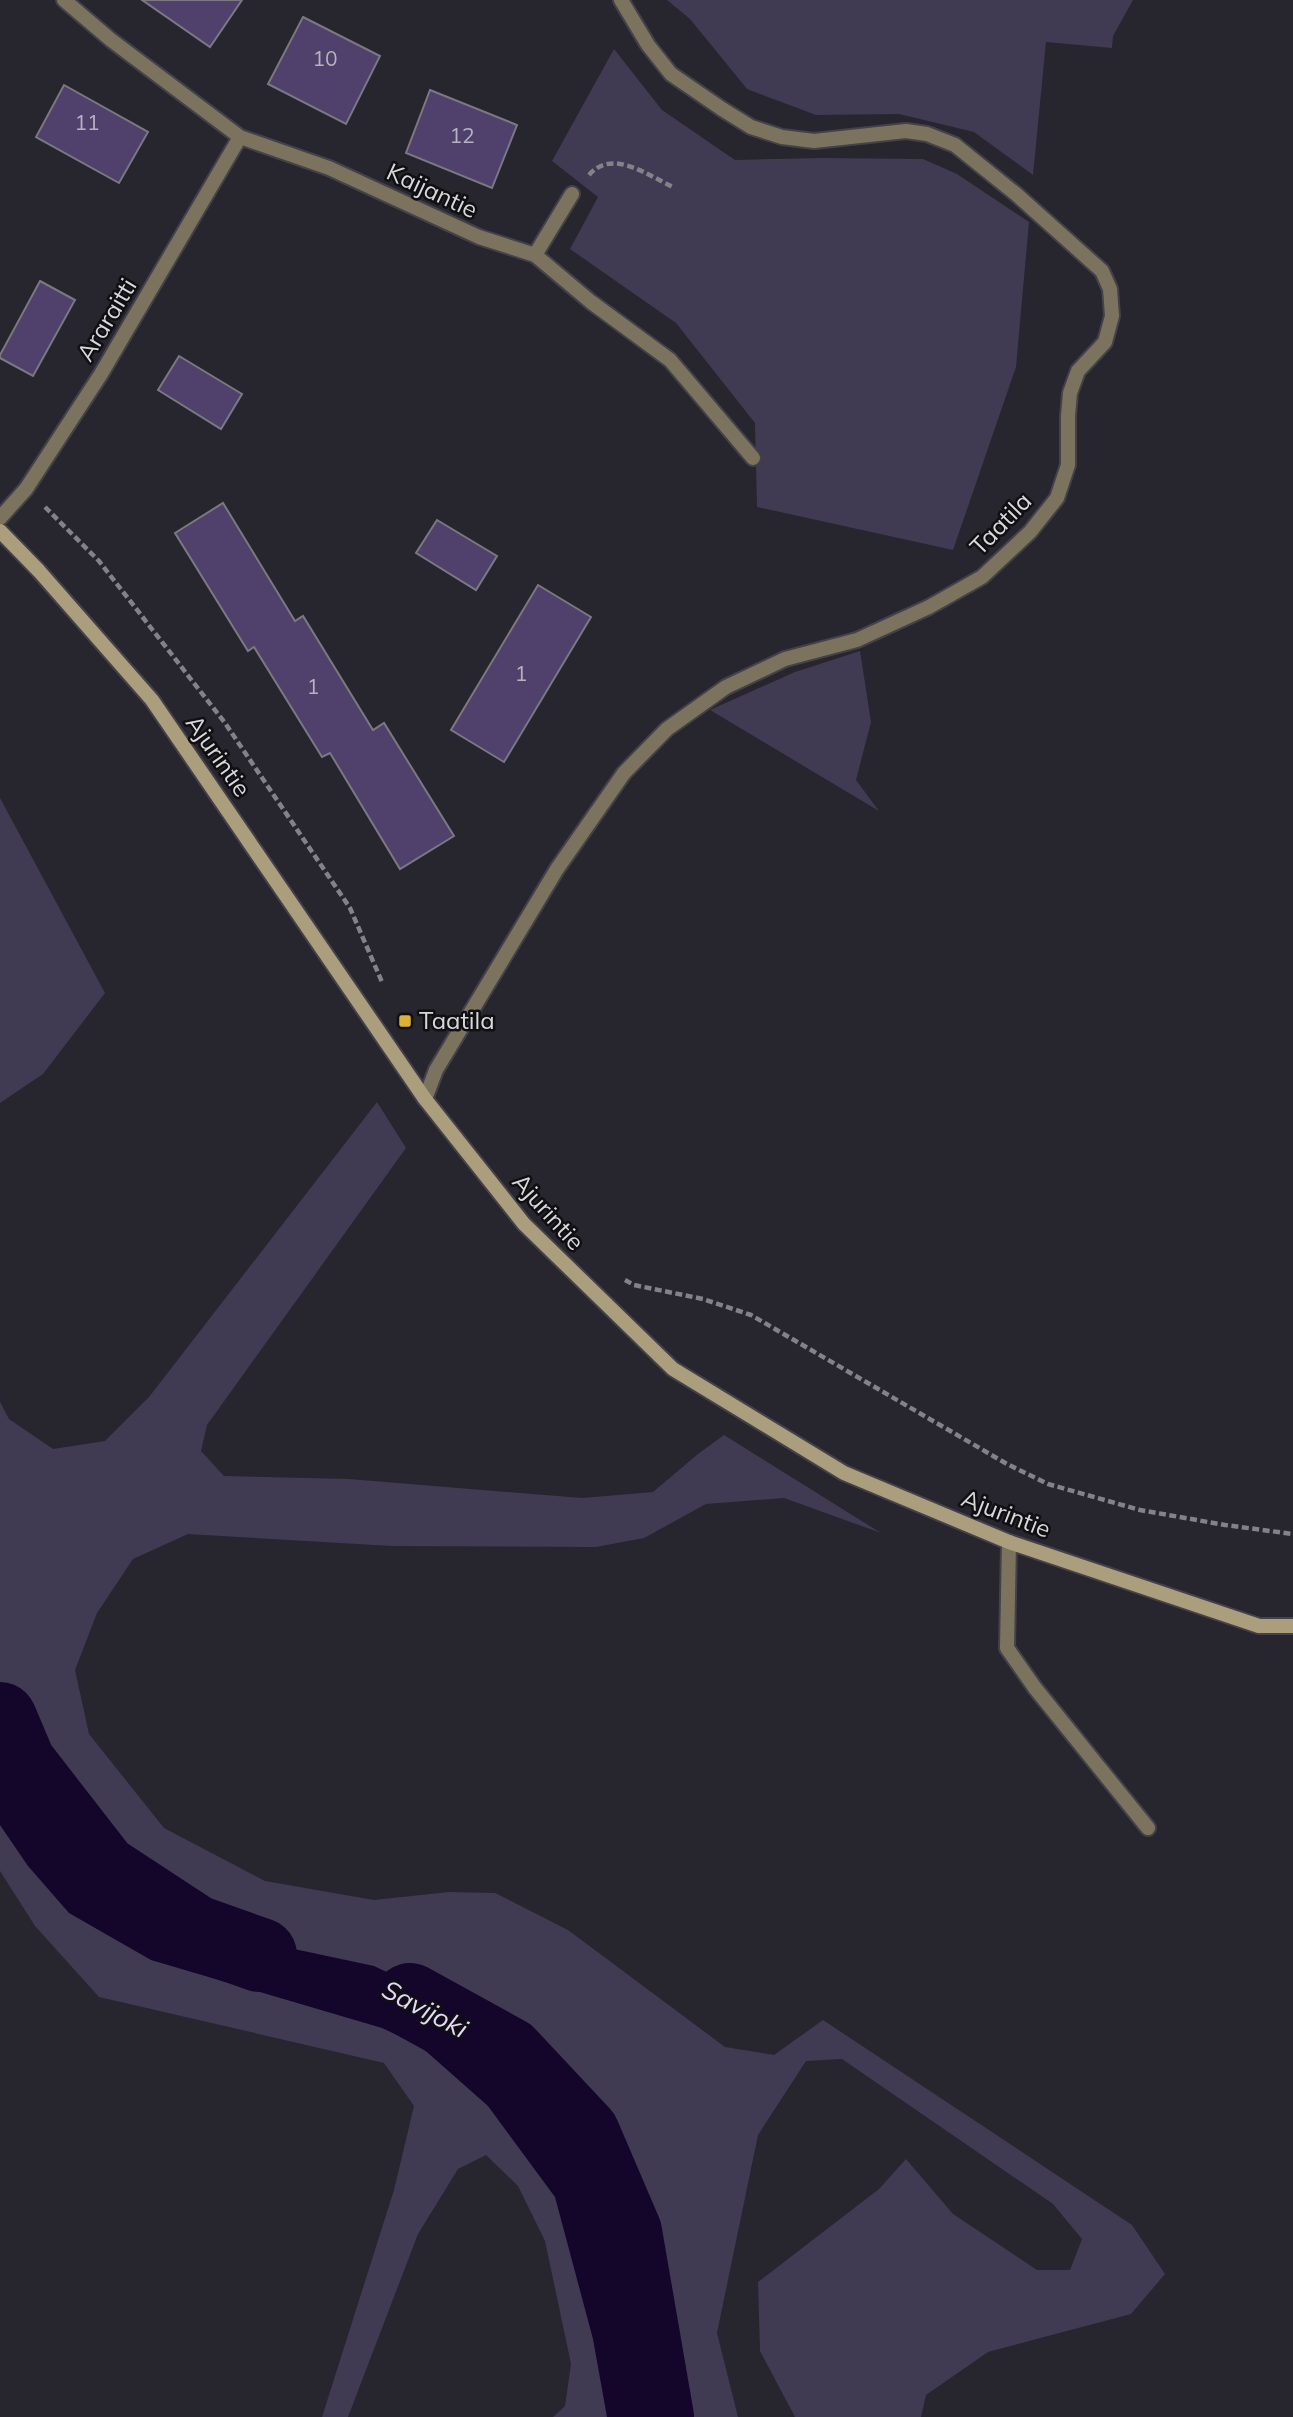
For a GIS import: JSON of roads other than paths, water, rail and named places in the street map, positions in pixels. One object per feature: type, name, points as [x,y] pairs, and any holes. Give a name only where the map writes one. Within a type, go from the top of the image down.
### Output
[{"type":"street","name":"Kaijantie","points":[[64,0],[111,40],[240,136],[329,168],[478,237],[535,255],[591,302],[670,359],[753,458]]},
{"type":"street","name":"Taatila","points":[[425,1099],[436,1070],[556,869],[624,773],[667,729],[726,687],[785,659],[857,640],[929,607],[982,577],[1030,532],[1057,498],[1068,465],[1070,393],[1079,371],[1105,342],[1112,316],[1110,289],[1102,271],[1016,194],[955,145],[927,134],[906,131],[814,141],[782,137],[751,127],[671,74],[648,45],[621,0]]},
{"type":"street","name":"Araraitti","points":[[0,518],[26,489],[102,374],[240,136]]},
{"type":"street","points":[[535,255],[572,194]]},
{"type":"street","name":"Ajurintie","points":[[0,531],[39,571],[152,700],[425,1099],[524,1224],[673,1369],[844,1473],[1009,1542],[1259,1626],[1293,1626]]},
{"type":"street","points":[[1009,1542],[1007,1648],[1035,1688],[1148,1828]]},
{"type":"water","points":[[0,1722],[10,1750],[74,1846],[168,1915],[218,1933],[374,1966],[414,1985],[460,2014],[549,2096],[591,2149],[627,2237],[661,2417],[607,2417],[593,2339],[555,2197],[488,2106],[419,2045],[382,2028],[151,1960],[69,1913],[28,1866],[0,1825]]},
{"type":"waterway","name":"Savijoki","points":[[0,1719],[19,1764],[102,1871],[195,1932],[260,1955]]},
{"type":"waterway","name":"Savijoki","points":[[410,2000],[508,2054],[583,2134],[625,2232],[657,2417]]},
{"type":"place","name":"Taatila","points":[[405,1021]]}]
